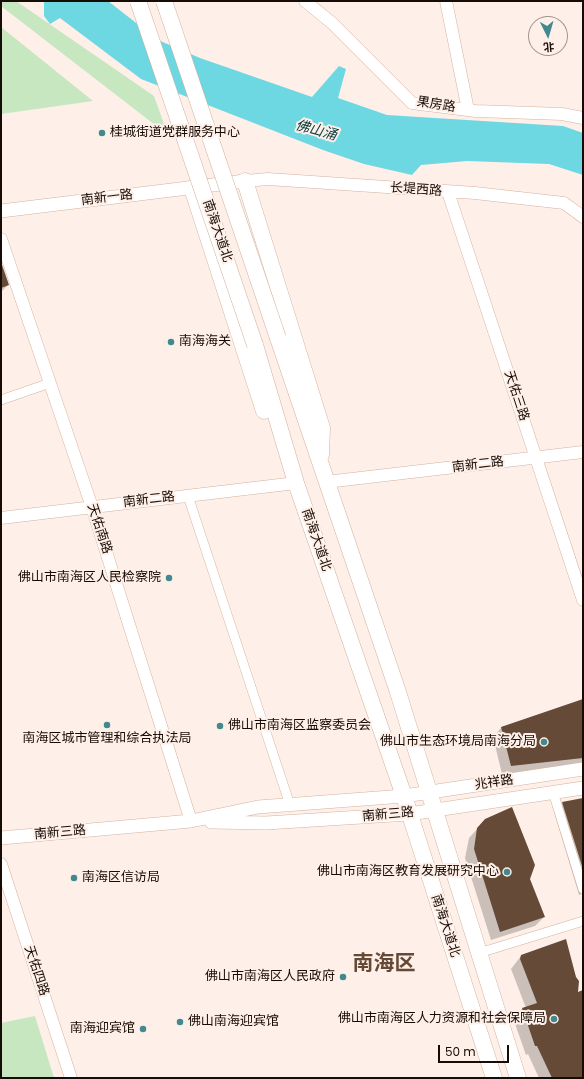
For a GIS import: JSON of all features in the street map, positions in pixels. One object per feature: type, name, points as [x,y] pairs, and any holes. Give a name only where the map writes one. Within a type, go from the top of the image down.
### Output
[{"type":"highway","name":"南海大道北","points":[[138,1],[255,345],[296,483],[404,796],[494,1078]]},
{"type":"highway","name":"南海大道北","points":[[164,1],[396,689],[518,1078]]},
{"type":"highway","points":[[245,182],[322,428],[320,465]]},
{"type":"highway","points":[[192,188],[270,431],[287,451]]},
{"type":"main road","name":"南新一路","points":[[1,210],[245,182]]},
{"type":"main road","name":"兆祥路","points":[[404,796],[583,768]]},
{"type":"main road","name":"南新三路","points":[[190,821],[266,824],[409,814],[583,788]]},
{"type":"main road","name":"南新三路","points":[[1,838],[190,821],[258,806],[404,796]]},
{"type":"street","name":"果房路","points":[[305,1],[332,23],[412,103],[468,110],[562,114],[583,118]]},
{"type":"street","points":[[446,1],[468,110]]},
{"type":"street","name":"长堤西路","points":[[245,182],[268,179],[475,193],[564,204],[583,217]]},
{"type":"street","name":"天佑三路","points":[[448,192],[583,600]]},
{"type":"street","name":"天佑南路","points":[[1,239],[92,507],[190,821]]},
{"type":"street","points":[[1,400],[50,383]]},
{"type":"street","name":"南新二路","points":[[326,482],[583,452]]},
{"type":"street","name":"南新二路","points":[[1,518],[296,483]]},
{"type":"street","points":[[188,496],[290,805]]},
{"type":"street","points":[[552,792],[583,889]]},
{"type":"street","name":"天佑四路","points":[[1,864],[71,1078]]},
{"type":"street","points":[[479,953],[583,921]]},
{"type":"green space","points":[[1,1],[16,1],[154,96],[168,135],[1,6]]},
{"type":"green space","points":[[1,27],[93,101],[1,114]]},
{"type":"green space","points":[[35,1016],[54,1078],[1,1078],[1,1023]]},
{"type":"water","name":"佛山涌","points":[[44,1],[108,1],[158,40],[200,58],[312,97],[339,66],[346,69],[338,98],[387,115],[563,126],[583,133],[583,175],[549,164],[467,161],[421,165],[412,175],[364,164],[323,150],[141,79],[60,18],[50,24],[44,16]]},
{"type":"building","points":[[1,262],[9,285],[1,288]]},
{"type":"building","name":"佛山市生态环境局南海分局","points":[[583,699],[583,758],[511,766],[501,727]]},
{"type":"building","points":[[583,798],[583,869],[562,802]]},
{"type":"building","name":"佛山市南海区教育发展研究中心","points":[[512,807],[535,865],[530,879],[545,917],[500,932],[474,849],[477,828],[485,819]]},
{"type":"building","points":[[566,939],[576,977],[579,981],[578,992],[583,990],[583,1078],[552,1078],[537,1046],[535,1046],[522,1008],[537,1003],[520,959],[521,955]]},
{"type":"place","name":"桂城街道党群服务中心","points":[[102,133]]},
{"type":"place","name":"南海海关","points":[[171,342]]},
{"type":"place","name":"佛山市南海区人民检察院","points":[[169,578]]},
{"type":"place","name":"南海区城市管理和综合执法局","points":[[107,725]]},
{"type":"place","name":"佛山市南海区监察委员会","points":[[220,726]]},
{"type":"place","name":"佛山市生态环境局南海分局","points":[[544,742]]},
{"type":"place","name":"佛山市南海区教育发展研究中心","points":[[507,872]]},
{"type":"place","name":"南海区信访局","points":[[74,878]]},
{"type":"place","name":"佛山市南海区人民政府","points":[[343,977]]},
{"type":"place","name":"佛山市南海区人力资源和社会保障局","points":[[554,1019]]},
{"type":"place","name":"佛山南海迎宾馆","points":[[180,1022]]},
{"type":"place","name":"南海迎宾馆","points":[[143,1029]]},
{"type":"district","name":"南海区","points":[[384,965]]}]
